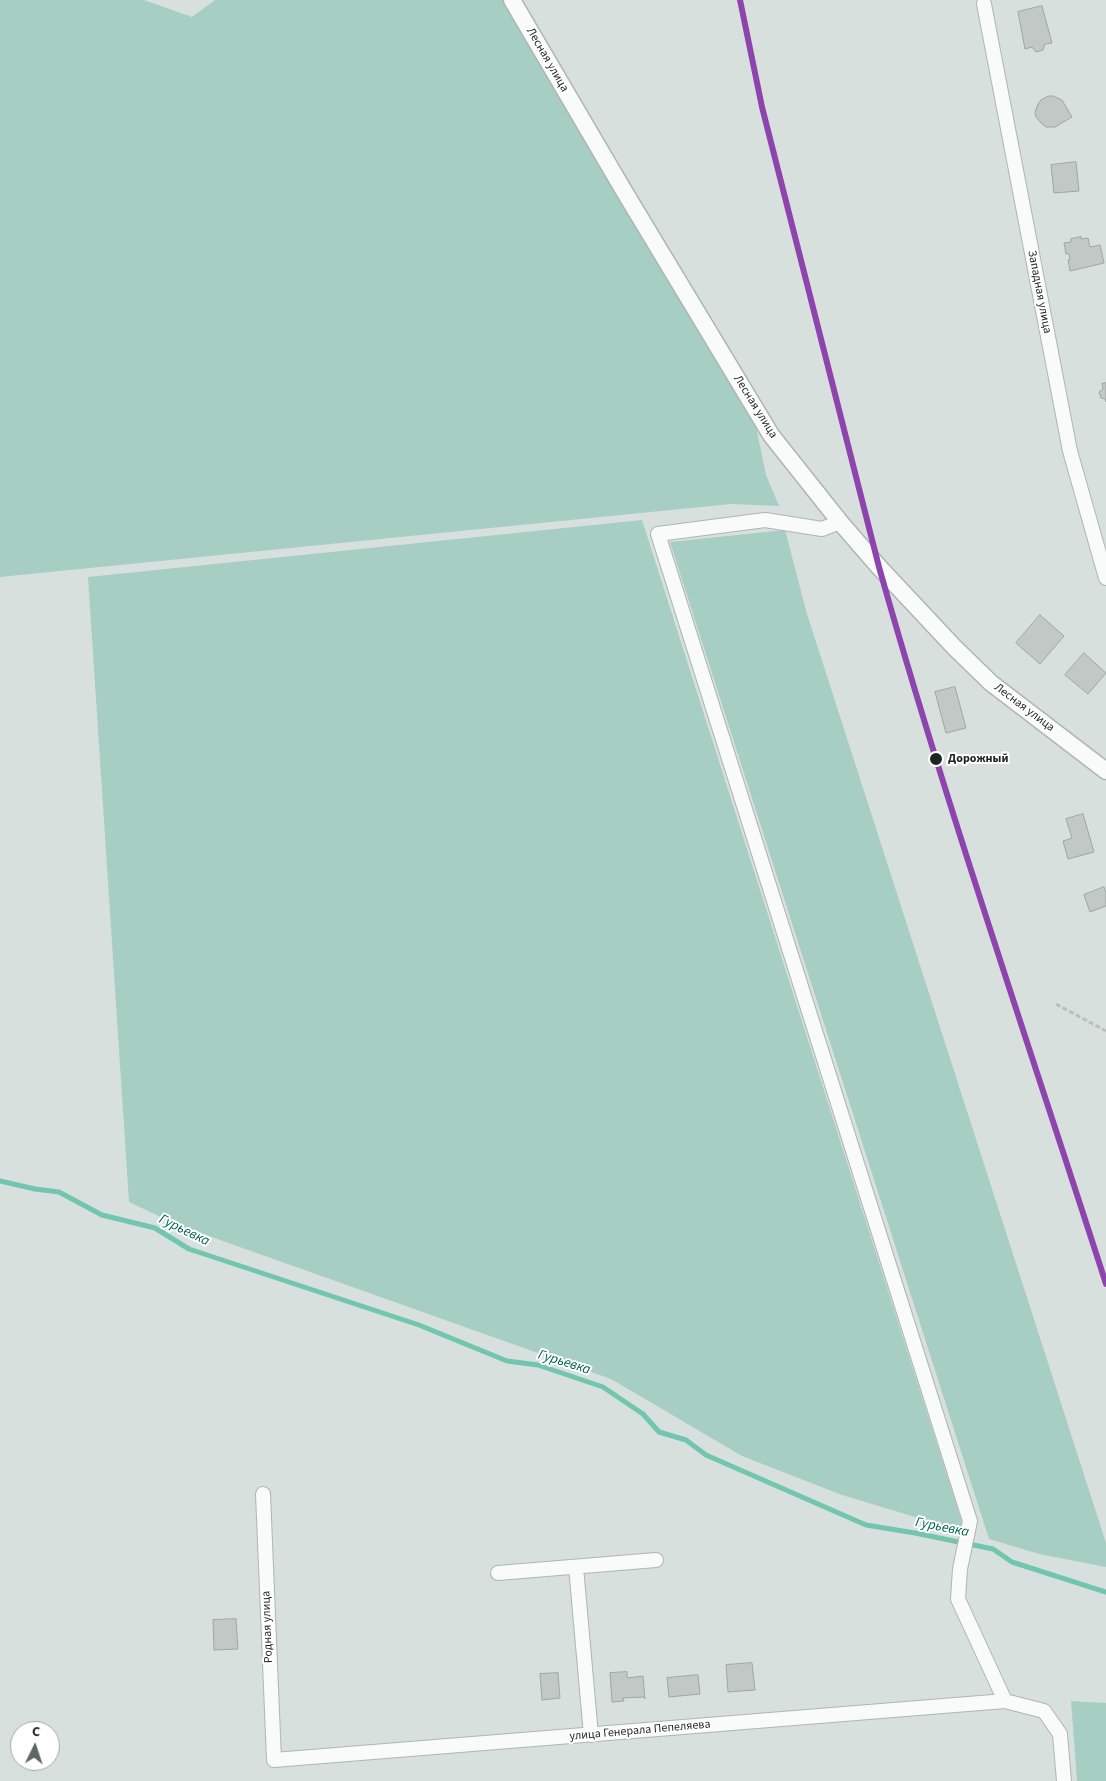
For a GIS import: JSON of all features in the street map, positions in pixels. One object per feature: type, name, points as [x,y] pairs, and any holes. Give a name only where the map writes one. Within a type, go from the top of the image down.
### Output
[{"type":"street","name":"Лесная улица","points":[[512,0],[771,435],[840,522],[942,634],[991,683],[1106,771]]},
{"type":"street","name":"Западная улица","points":[[984,4],[1070,451],[1106,578]]},
{"type":"street","points":[[840,522],[822,528],[765,520],[658,534],[970,1521],[960,1570],[958,1599],[1006,1701]]},
{"type":"street","name":"Родная улица","points":[[263,1494],[274,1760]]},
{"type":"street","points":[[498,1573],[656,1560]]},
{"type":"street","points":[[576,1567],[591,1735]]},
{"type":"street","name":"улица Генерала Пепеляева","points":[[274,1760],[1006,1701],[1044,1711],[1060,1734],[1064,1781]]},
{"type":"path","points":[[1056,1004],[1106,1031]]},
{"type":"green space","points":[[0,0],[144,0],[192,17],[215,0],[513,0],[754,417],[766,475],[779,506],[731,504],[0,577]]},
{"type":"green space","points":[[642,520],[965,1532],[842,1495],[742,1456],[611,1379],[178,1225],[129,1202],[88,577]]},
{"type":"green space","points":[[785,530],[807,614],[1106,1543],[1106,1567],[1039,1554],[989,1539],[670,542]]},
{"type":"green space","points":[[1071,1701],[1106,1703],[1106,1781],[1077,1781]]},
{"type":"building","points":[[1042,6],[1052,43],[1045,44],[1043,50],[1036,52],[1032,47],[1025,49],[1018,12]]},
{"type":"building","points":[[1049,96],[1062,100],[1072,117],[1055,127],[1046,127],[1042,124],[1036,117],[1035,112],[1041,100]]},
{"type":"building","points":[[1076,162],[1079,191],[1054,193],[1051,165]]},
{"type":"building","points":[[1081,237],[1081,239],[1088,238],[1090,247],[1100,245],[1104,263],[1070,271],[1069,254],[1066,254],[1064,243]]},
{"type":"building","points":[[1106,383],[1106,402],[1105,399],[1101,398],[1099,392],[1103,389],[1102,384]]},
{"type":"building","points":[[1040,615],[1064,636],[1040,664],[1016,643]]},
{"type":"building","points":[[1084,653],[1106,673],[1088,694],[1065,675]]},
{"type":"building","points":[[955,687],[966,728],[946,733],[935,692]]},
{"type":"building","points":[[1083,814],[1094,852],[1068,859],[1063,841],[1072,838],[1066,819]]},
{"type":"building","points":[[1104,887],[1106,906],[1090,912],[1084,895]]},
{"type":"building","points":[[236,1619],[238,1649],[214,1650],[213,1620]]},
{"type":"building","points":[[752,1663],[755,1690],[728,1692],[726,1665]]},
{"type":"building","points":[[627,1672],[627,1678],[643,1676],[645,1699],[644,1697],[623,1698],[624,1701],[612,1702],[610,1673]]},
{"type":"building","points":[[558,1673],[560,1698],[542,1700],[540,1674]]},
{"type":"building","points":[[698,1675],[700,1694],[669,1697],[667,1678]]},
{"type":"waterway","name":"Гурьевка","points":[[0,1181],[59,1192],[102,1215],[155,1228],[189,1249],[419,1325],[507,1361],[538,1365],[603,1387],[643,1414],[659,1432],[686,1440],[706,1455],[866,1525],[993,1549],[1012,1562],[1106,1592]]},
{"type":"transit line","points":[[740,0],[762,107],[879,567],[960,837],[1106,1284]]},
{"type":"place","name":"Дорожный","points":[[936,759]]}]
